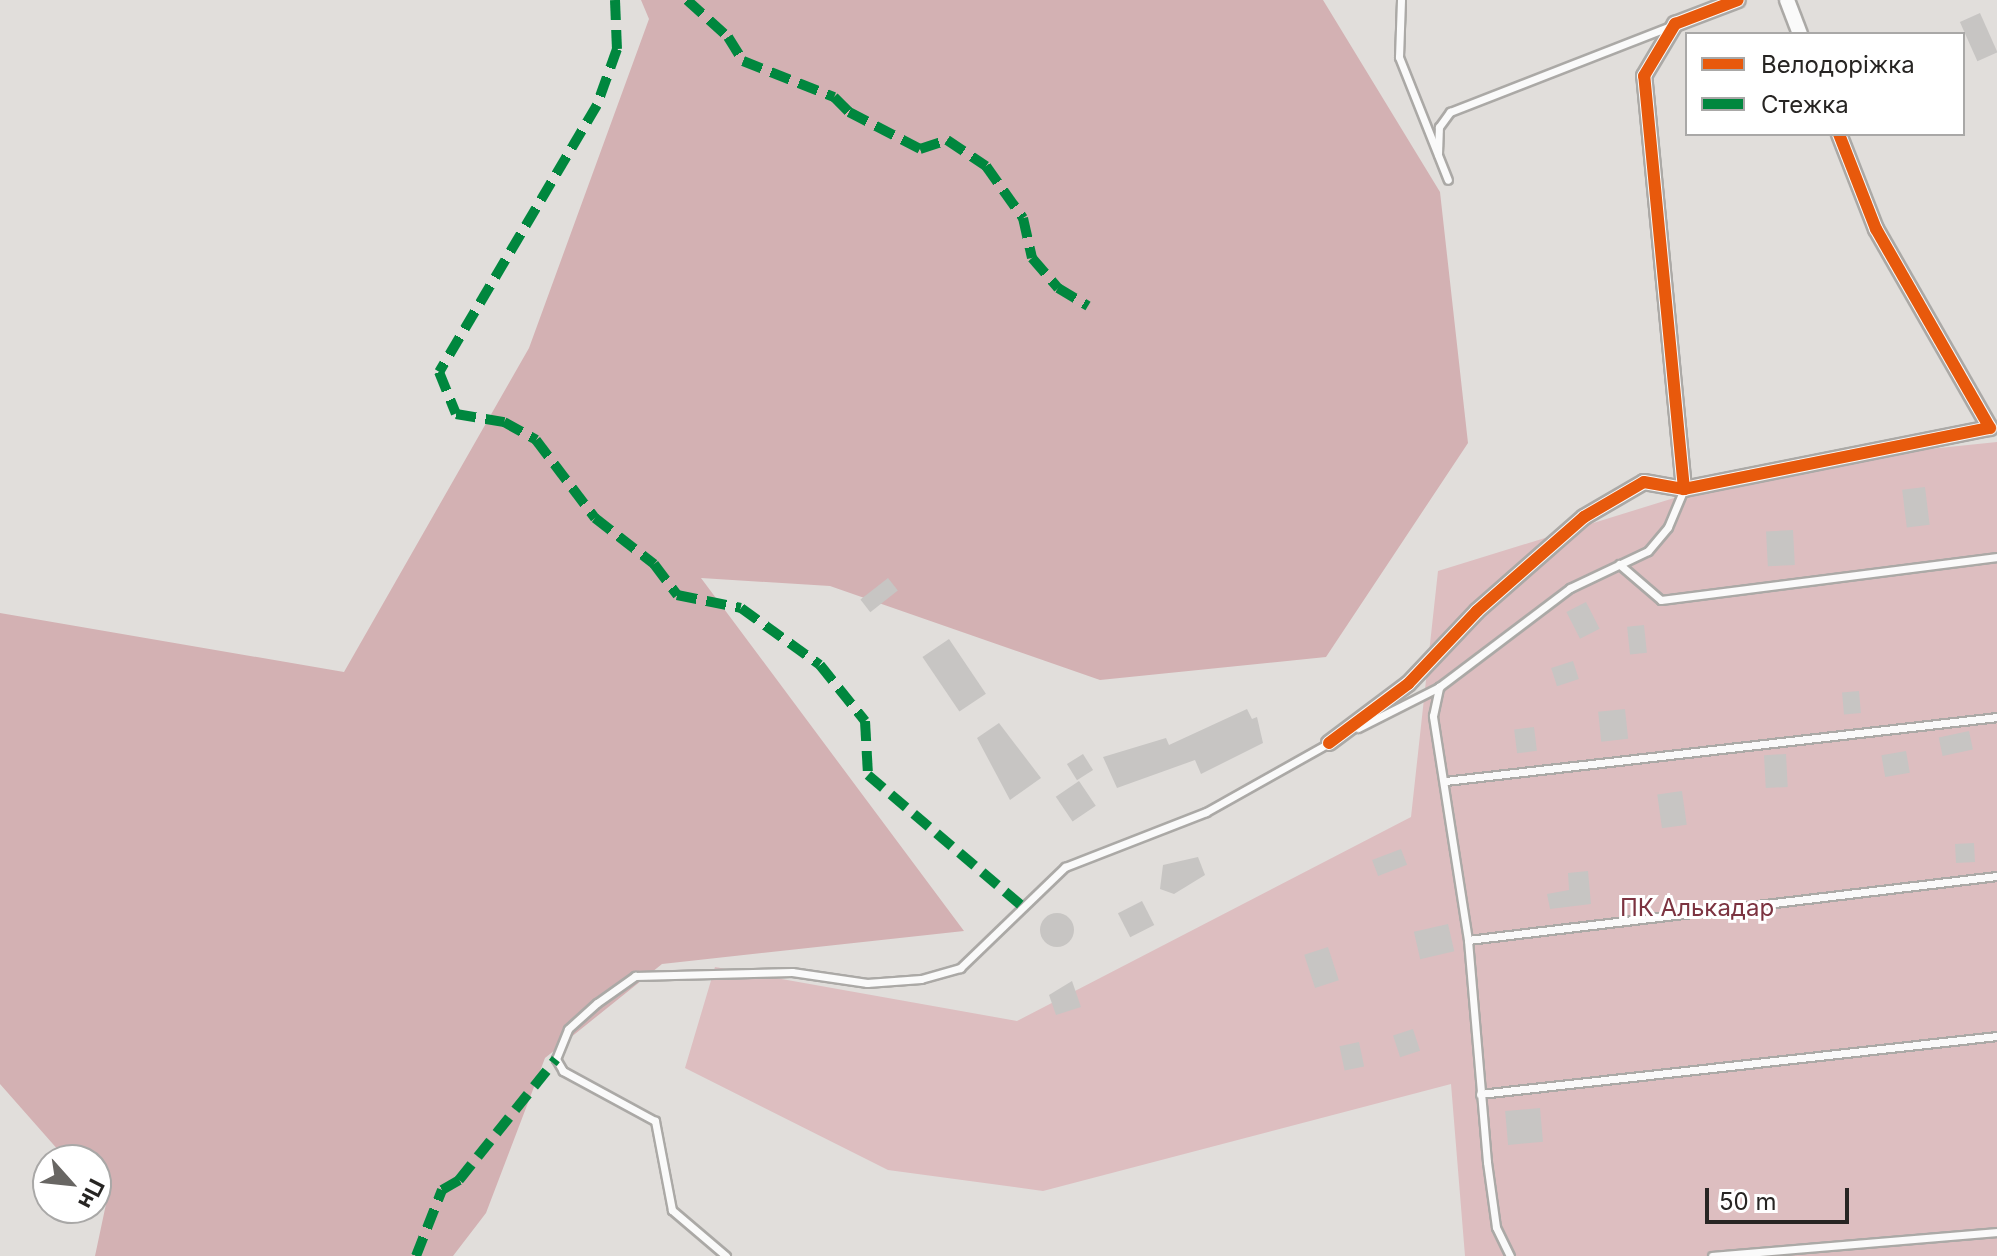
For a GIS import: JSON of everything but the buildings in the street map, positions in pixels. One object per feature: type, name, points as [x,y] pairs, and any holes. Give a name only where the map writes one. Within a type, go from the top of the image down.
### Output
[{"type":"street","points":[[1684,489],[1644,76],[1675,24],[1738,0]]},
{"type":"street","points":[[1787,0],[1799,32]]},
{"type":"street","points":[[1329,743],[1408,684],[1477,611],[1584,517],[1644,482],[1684,489],[1994,428],[1876,229],[1840,136]]},
{"type":"lane","points":[[1401,0],[1399,57],[1448,180]]},
{"type":"lane","points":[[1438,154],[1439,127],[1450,112],[1675,24]]},
{"type":"lane","points":[[726,1256],[672,1210],[655,1121],[563,1071],[556,1059],[568,1029],[597,1003],[635,976],[792,972],[867,983],[921,979],[960,968],[1065,867],[1206,812],[1329,743],[1439,687],[1570,588],[1648,551],[1668,527],[1684,489]]},
{"type":"lane","points":[[1619,564],[1661,600],[1997,557]]},
{"type":"lane","points":[[1439,687],[1433,716],[1468,940],[1480,1094],[1496,1227],[1510,1256]]},
{"type":"lane","points":[[1445,781],[1997,717]]},
{"type":"lane","points":[[1468,940],[1997,876]]},
{"type":"lane","points":[[1480,1094],[1997,1036]]},
{"type":"lane","points":[[1712,1256],[1997,1232]]},
{"type":"green space","name":"ПК Алькадар","points":[[1997,442],[1997,1256],[1465,1256],[1451,1084],[1043,1191],[888,1170],[685,1068],[715,967],[1017,1021],[1411,817],[1438,571],[1784,464]]},
{"type":"shaded area","points":[[641,0],[1323,0],[1440,192],[1468,443],[1326,657],[1100,680],[830,586],[701,578],[964,931],[662,964],[545,1058],[486,1213],[453,1256],[95,1256],[102,1224],[112,1224],[112,1144],[53,1144],[0,1084],[0,613],[344,672],[529,348],[649,19]]},
{"type":"marked path","points":[[615,0],[617,49],[597,105],[439,372],[456,414],[504,422],[536,440],[595,518],[654,564],[677,595],[741,608],[820,665],[865,721],[868,775],[1022,906]]},
{"type":"marked path","points":[[687,0],[728,37],[743,61],[834,97],[849,112],[920,149],[947,140],[986,166],[1023,218],[1032,258],[1058,288],[1088,306]]},
{"type":"marked path","points":[[416,1256],[442,1190],[459,1180],[556,1059]]},
{"type":"cycle path","points":[[1329,743],[1408,684],[1477,611],[1584,517],[1644,482],[1684,489],[1644,76],[1675,24],[1738,0]]},
{"type":"cycle path","points":[[1684,489],[1990,428],[1876,229],[1840,136]]}]
